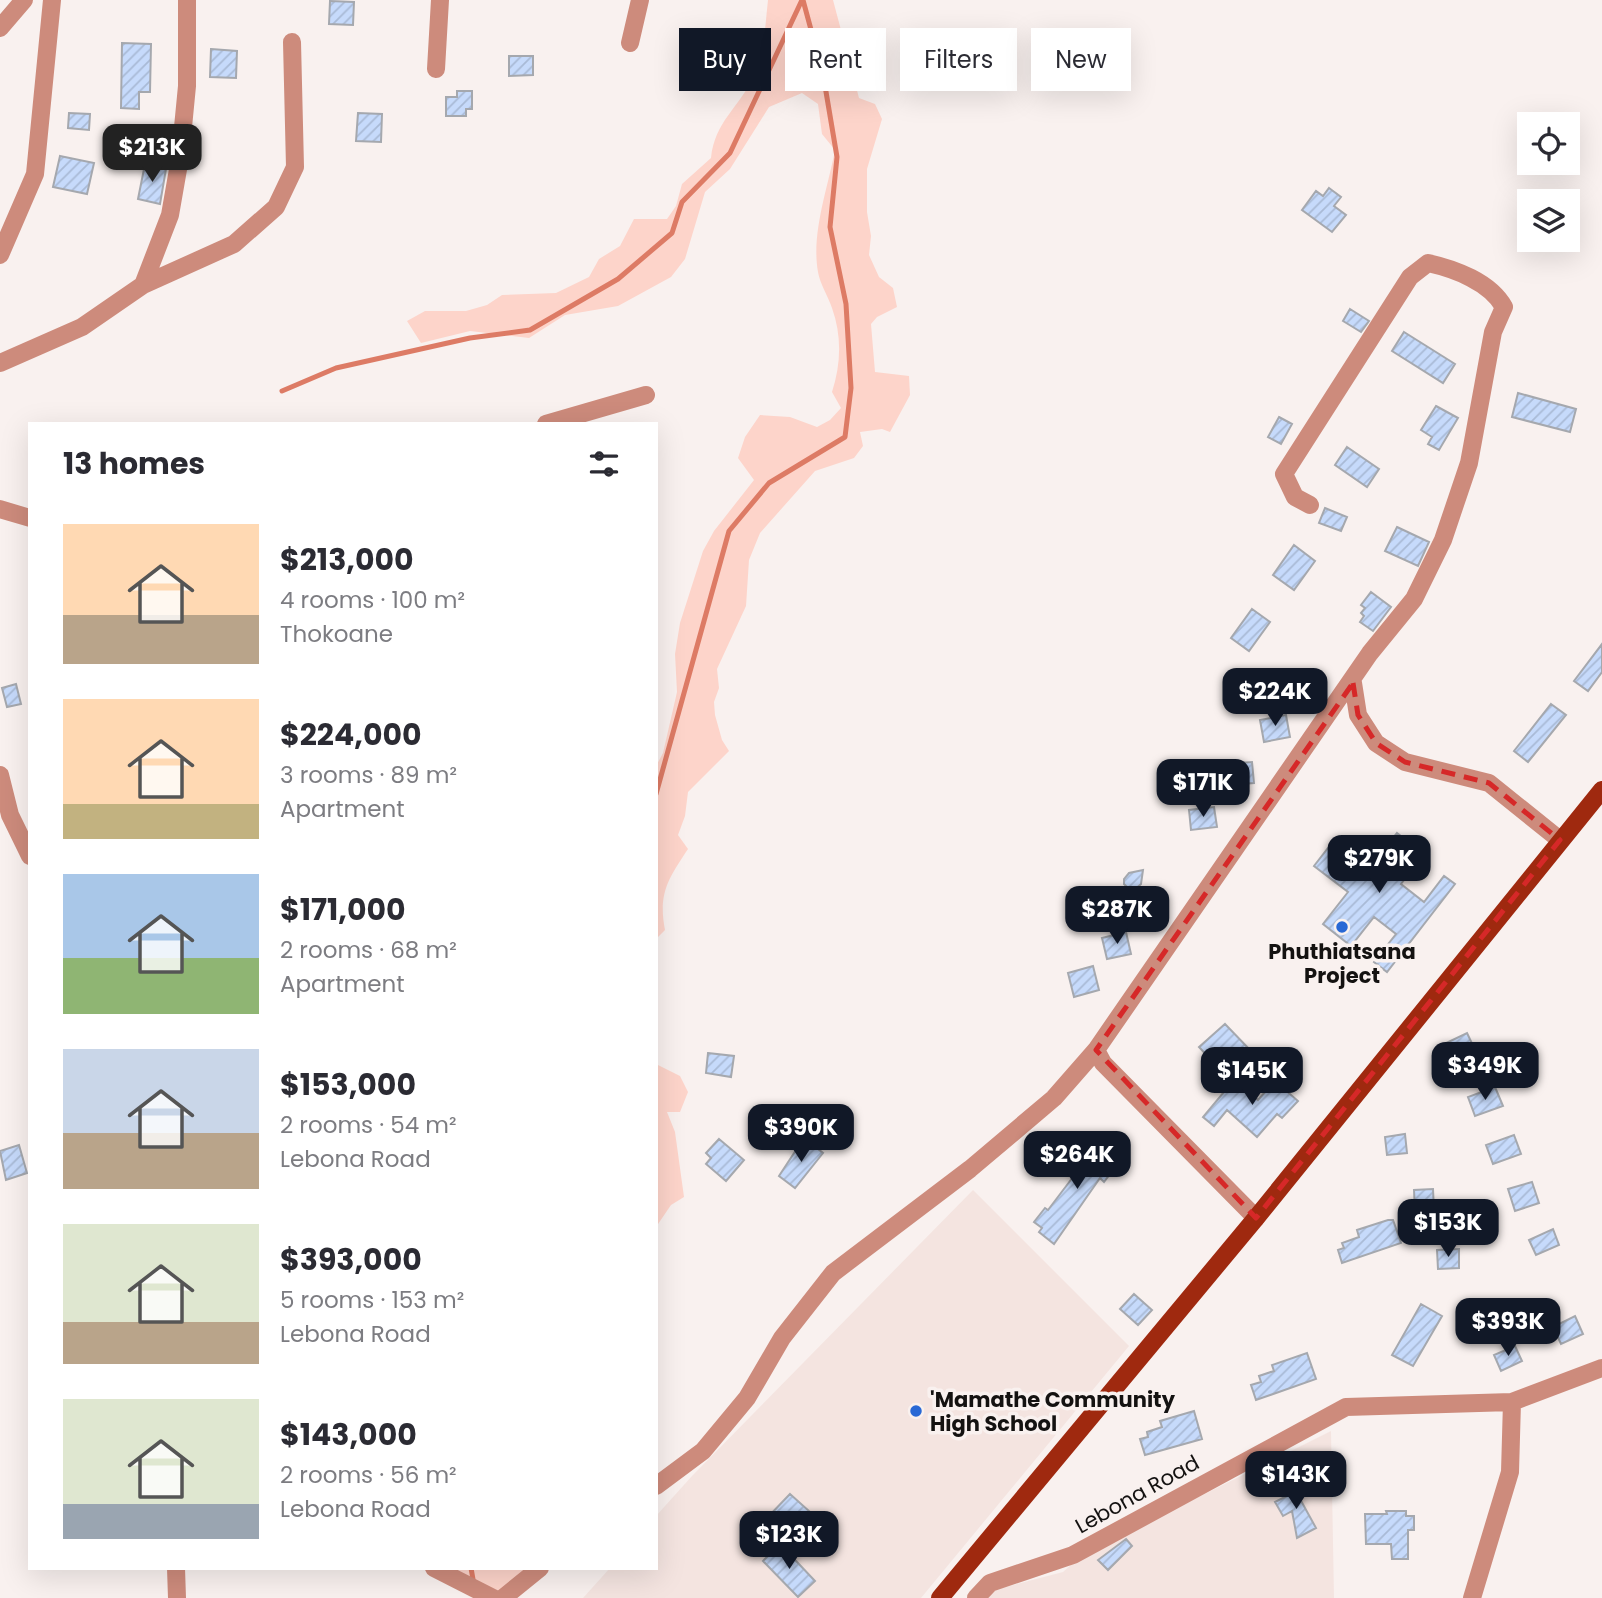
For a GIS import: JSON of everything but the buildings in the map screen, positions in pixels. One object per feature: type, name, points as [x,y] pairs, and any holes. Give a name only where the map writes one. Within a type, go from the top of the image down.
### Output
[{"type":"main road","points":[[940,1598],[1256,1218],[1602,790]]},
{"type":"street","points":[[0,28],[23,0]]},
{"type":"street","points":[[0,255],[35,174],[52,0]]},
{"type":"street","points":[[144,285],[170,215],[180,159],[187,86],[187,0]]},
{"type":"street","points":[[436,69],[440,0]]},
{"type":"street","points":[[630,43],[640,0]]},
{"type":"street","points":[[0,363],[82,327],[144,285],[234,244],[276,206],[295,167],[292,42]]},
{"type":"street","points":[[658,1485],[703,1451],[747,1398],[782,1338],[833,1273],[970,1169],[1054,1098],[1096,1050],[1353,683],[1370,653],[1414,599],[1443,540],[1469,463],[1493,332],[1504,307],[1497,295],[1449,268],[1428,263],[1410,277],[1284,474],[1295,497],[1310,505]]},
{"type":"street","points":[[553,422],[646,395]]},
{"type":"street","points":[[0,509],[28,517]]},
{"type":"street","points":[[1353,683],[1358,715],[1376,743],[1405,762],[1489,783],[1560,840]]},
{"type":"street","points":[[0,775],[10,815],[28,852]]},
{"type":"street","points":[[1096,1050],[1103,1063],[1256,1218]]},
{"type":"street","name":"Lebona Road","points":[[976,1598],[990,1583],[1073,1555],[1346,1407],[1512,1402],[1602,1368]]},
{"type":"street","points":[[1472,1598],[1510,1472],[1512,1402]]},
{"type":"street","points":[[176,1570],[177,1598]]},
{"type":"street","points":[[438,1570],[493,1598]]},
{"type":"street","points":[[503,1598],[538,1570]]},
{"type":"highlighted area","points":[[1353,683],[1358,715],[1376,743],[1405,762],[1489,783],[1560,840],[1256,1218],[1096,1050]]},
{"type":"shaded area","points":[[768,0],[833,0],[840,28],[785,28],[785,91],[857,91],[859,98],[875,104],[882,119],[867,169],[867,212],[871,236],[869,255],[879,277],[893,288],[897,307],[877,317],[871,324],[875,372],[909,376],[910,395],[890,432],[882,429],[860,432],[863,446],[854,458],[815,471],[760,533],[749,560],[746,606],[717,669],[719,688],[714,702],[715,715],[722,740],[729,751],[688,792],[685,816],[678,835],[688,849],[666,887],[663,906],[665,930],[658,937],[658,762],[663,753],[677,692],[675,654],[680,623],[703,551],[714,531],[754,480],[738,458],[745,437],[760,415],[790,417],[817,427],[830,420],[841,408],[832,392],[839,360],[839,340],[832,308],[819,276],[816,257],[818,226],[835,150],[822,134],[818,104],[802,93],[769,107],[730,169],[705,192],[685,259],[671,277],[618,306],[565,315],[529,338],[470,331],[421,343],[407,321],[425,311],[466,311],[487,305],[502,295],[556,293],[589,277],[599,259],[620,246],[634,219],[667,219],[676,206],[682,184],[711,158],[722,124],[746,91],[771,91],[771,28],[764,28]]},
{"type":"shaded area","points":[[658,1065],[680,1076],[688,1092],[680,1112],[667,1112],[675,1132],[684,1197],[671,1205],[658,1224]]},
{"type":"shaded area","name":"'Mamathe Community High School","points":[[973,1190],[1129,1346],[921,1598],[583,1598],[608,1570],[658,1570],[658,1514]]},
{"type":"shaded area","points":[[1331,1431],[1334,1598],[988,1598],[994,1590],[1063,1572],[1082,1555]]},
{"type":"shaded area","points":[[445,1570],[524,1570],[500,1591],[462,1583]]},
{"type":"waterway","points":[[282,391],[336,368],[470,338],[530,330],[618,279],[672,233],[682,202],[730,153],[802,0]]},
{"type":"waterway","points":[[658,787],[729,531],[769,483],[845,437],[851,388],[846,304],[830,227],[837,157],[823,74],[803,0]]},
{"type":"waterway","points":[[471,1570],[474,1585]]},
{"type":"place","name":"Phuthiatsana Project","points":[[1342,927]]},
{"type":"place","name":"'Mamathe Community High School","points":[[916,1411]]}]
